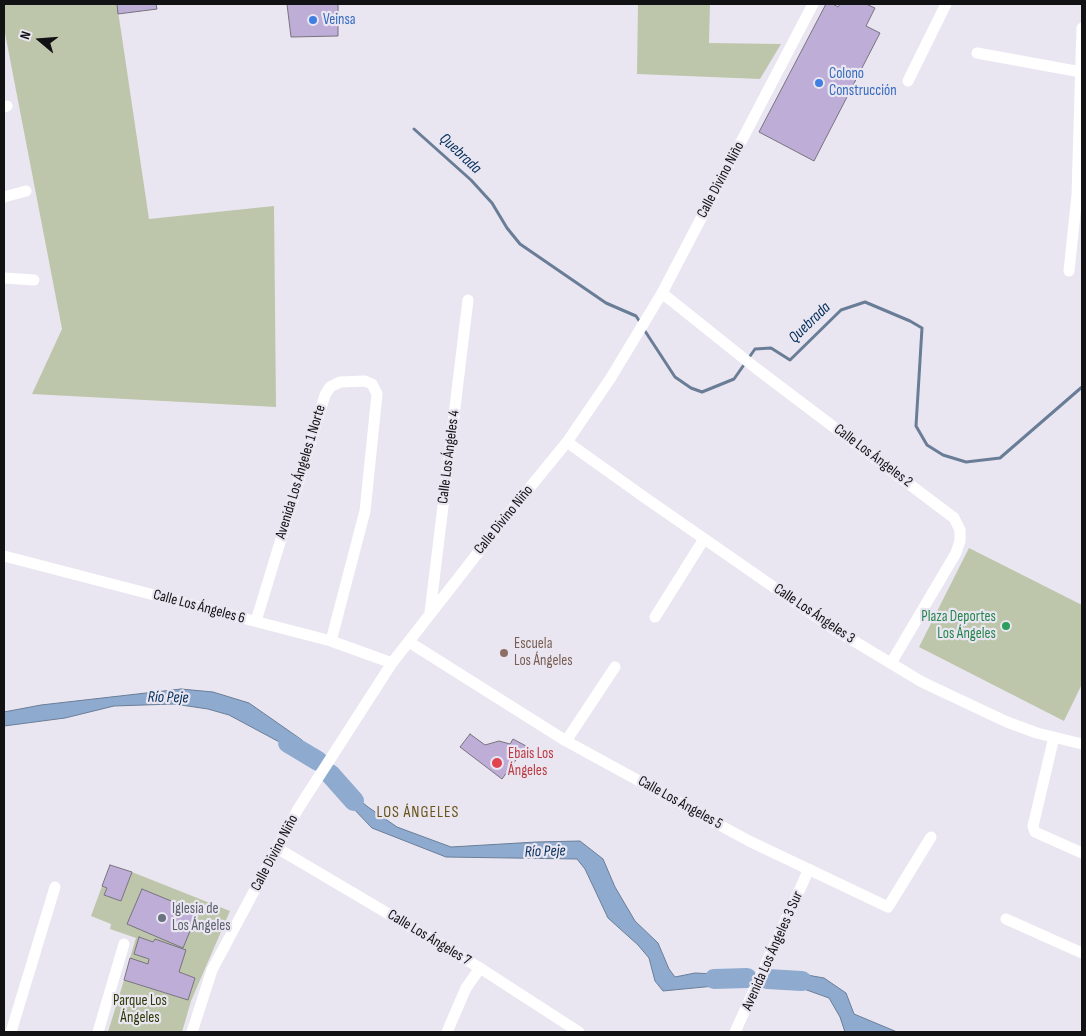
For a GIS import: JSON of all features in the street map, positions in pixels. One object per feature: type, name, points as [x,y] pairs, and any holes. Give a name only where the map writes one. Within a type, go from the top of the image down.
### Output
[{"type":"street","name":"Calle Divino Niño","points":[[192,1032],[212,970],[277,848],[320,774],[392,663],[567,442],[610,379],[662,293],[813,4]]},
{"type":"street","points":[[908,81],[946,4]]},
{"type":"street","points":[[1069,271],[1077,195],[1082,28]]},
{"type":"street","points":[[977,53],[1081,72]]},
{"type":"street","points":[[4,197],[26,191]]},
{"type":"street","points":[[4,278],[34,280]]},
{"type":"street","name":"Calle Los Ángeles 2","points":[[662,293],[757,369],[954,518],[960,530],[960,542],[956,553],[891,663]]},
{"type":"street","name":"Calle Los Ángeles 4","points":[[430,614],[468,300]]},
{"type":"street","name":"Avenida Los Ángeles 1 Norte","points":[[256,622],[324,395],[330,387],[340,382],[365,381],[372,384],[376,394],[365,511],[331,641]]},
{"type":"street","name":"Calle Los Ángeles 3","points":[[567,442],[834,629],[922,682],[1008,722],[1082,744]]},
{"type":"street","points":[[655,617],[704,539]]},
{"type":"street","name":"Calle Los Ángeles 6","points":[[4,556],[331,641],[392,663]]},
{"type":"street","name":"Calle Los Ángeles 5","points":[[408,642],[566,741],[749,841],[888,907],[931,837]]},
{"type":"street","points":[[566,741],[615,667]]},
{"type":"street","points":[[1054,737],[1033,826],[1035,832],[1082,853]]},
{"type":"street","name":"Calle Los Ángeles 7","points":[[277,848],[480,968],[575,1031]]},
{"type":"street","name":"Avenida Los Ángeles 3 Sur","points":[[735,1032],[809,868]]},
{"type":"street","points":[[11,1032],[55,887]]},
{"type":"street","points":[[1006,919],[1082,953]]},
{"type":"street","points":[[98,1032],[124,944]]},
{"type":"street","points":[[447,1032],[466,988],[480,968]]},
{"type":"green space","points":[[4,4],[117,4],[149,219],[274,206],[276,407],[32,394],[62,329],[4,28]]},
{"type":"green space","points":[[638,4],[710,4],[709,43],[781,44],[760,79],[637,74]]},
{"type":"green space","name":"Plaza Deportes Los Ángeles","points":[[969,548],[1082,605],[1082,684],[1064,721],[919,647]]},
{"type":"green space","name":"Parque Los Ángeles","points":[[132,872],[230,911],[191,1001],[182,1032],[108,1032],[124,980],[188,1000],[195,978],[179,972],[153,942],[140,937],[134,953],[149,959],[148,964],[130,958],[136,938],[110,929],[111,924],[91,916],[102,886],[107,888],[105,895],[121,901]]},
{"type":"water","points":[[181,689],[213,692],[249,703],[302,740],[312,756],[298,752],[229,715],[208,709],[174,704],[114,706],[65,718],[4,726],[4,712],[41,705]]},
{"type":"water","points":[[335,780],[368,807],[397,827],[451,847],[580,841],[603,859],[615,887],[635,921],[658,943],[669,969],[675,977],[695,973],[737,975],[742,979],[735,984],[663,991],[655,981],[649,958],[638,945],[608,918],[585,869],[577,859],[446,857],[372,828],[350,805]]},
{"type":"water","points":[[796,973],[824,978],[846,993],[854,1014],[897,1032],[845,1032],[840,1017],[829,998],[776,979]]},
{"type":"building","points":[[117,4],[156,4],[157,9],[118,14]]},
{"type":"building","name":"Veinsa","points":[[287,4],[338,4],[338,36],[291,37]]},
{"type":"building","name":"Colono Construcción","points":[[826,4],[833,4],[838,7],[840,4],[866,4],[875,8],[866,26],[880,33],[814,161],[759,132]]},
{"type":"building","name":"Ebais Los Ángeles","points":[[470,734],[485,745],[499,741],[510,744],[513,739],[526,746],[502,779],[460,747]]},
{"type":"building","points":[[110,865],[132,872],[121,901],[104,895],[107,888],[102,886]]},
{"type":"building","name":"Iglesia de Los Ángeles","points":[[142,889],[198,912],[183,948],[127,924]]},
{"type":"building","points":[[139,937],[153,942],[155,939],[186,950],[179,972],[195,978],[188,1000],[124,980],[130,958],[148,964],[149,959],[134,954]]},
{"type":"waterway","name":"Quebrada","points":[[414,129],[471,180],[492,203],[507,228],[520,244],[606,303],[636,316],[640,322]]},
{"type":"waterway","name":"Quebrada","points":[[643,328],[675,377],[691,388],[702,392],[734,379],[755,349],[771,348],[790,360],[841,310],[865,302],[922,328],[916,426],[927,445],[943,455],[966,462],[1000,458],[1082,387]]},
{"type":"waterway","name":"Río Peje","points":[[288,743],[318,761]]},
{"type":"waterway","name":"Río Peje","points":[[330,774],[354,801]]},
{"type":"waterway","name":"Río Peje","points":[[714,979],[747,978]]},
{"type":"waterway","name":"Río Peje","points":[[767,979],[802,981]]},
{"type":"place","name":"Veinsa","points":[[313,20]]},
{"type":"place","name":"Colono Construcción","points":[[819,83]]},
{"type":"place","name":"Plaza Deportes Los Ángeles","points":[[1006,626]]},
{"type":"place","name":"Escuela Los Ángeles","points":[[504,653]]},
{"type":"place","name":"Ebais Los Ángeles","points":[[497,763]]},
{"type":"place","name":"Iglesia de Los Ángeles","points":[[162,918]]},
{"type":"district","name":"LOS ÁNGELES","points":[[418,813]]}]
